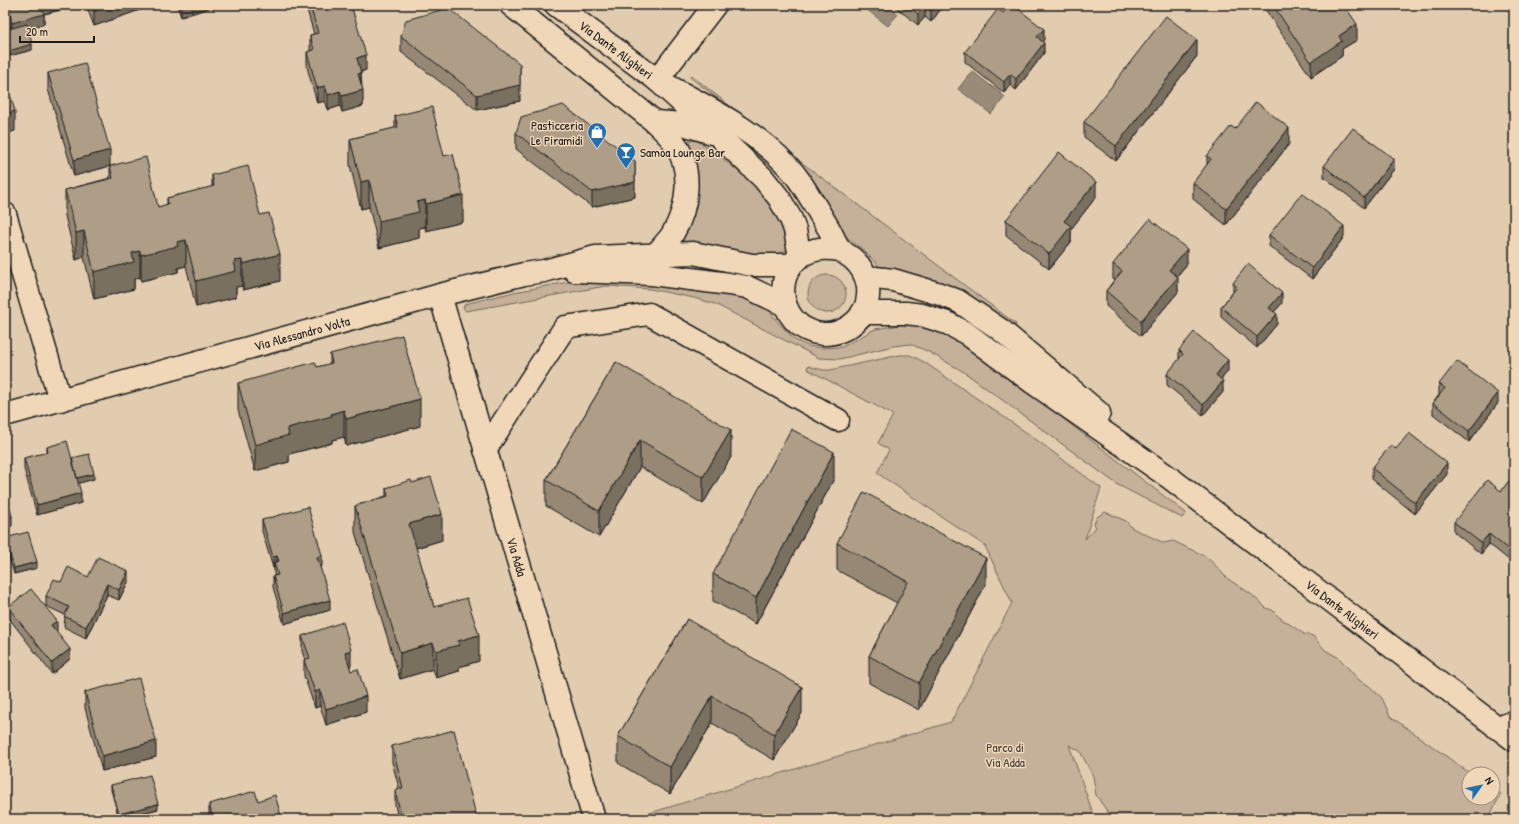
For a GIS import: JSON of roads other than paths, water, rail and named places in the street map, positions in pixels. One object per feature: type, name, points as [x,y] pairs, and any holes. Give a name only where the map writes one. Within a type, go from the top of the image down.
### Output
[{"type":"main road","points":[[510,5],[655,122],[674,142],[686,170],[687,188],[683,208],[676,226],[656,254]]},
{"type":"main road","name":"Via Dante Alighieri","points":[[556,5],[657,80]]},
{"type":"main road","points":[[657,80],[715,5]]},
{"type":"main road","points":[[657,80],[763,178],[779,198],[791,219],[795,230],[795,261]]},
{"type":"main road","points":[[657,80],[712,110],[772,150],[787,164],[799,180],[841,250],[854,260],[866,277],[868,290],[867,303],[862,313],[853,324],[847,328],[832,333],[825,334],[812,332],[804,328],[793,318],[785,305],[783,285],[786,275],[795,261],[806,253],[821,248],[841,250]]},
{"type":"main road","points":[[655,122],[683,124],[719,136]]},
{"type":"main road","points":[[5,214],[60,400]]},
{"type":"main road","points":[[544,271],[595,257],[656,254],[693,253],[752,265],[795,261]]},
{"type":"main road","points":[[544,271],[652,274],[705,280],[747,287],[785,305]]},
{"type":"main road","name":"Via Alessandro Volta","points":[[5,415],[440,295],[524,274],[544,271]]},
{"type":"main road","points":[[866,277],[893,280],[940,294],[958,301],[973,310],[1001,330],[1126,436],[1170,478]]},
{"type":"main road","name":"Via Adda","points":[[440,295],[594,819]]},
{"type":"main road","points":[[862,313],[906,313],[922,315],[947,323],[966,333],[1032,382],[1170,478]]},
{"type":"main road","points":[[485,450],[565,327],[648,314],[838,420]]},
{"type":"main road","name":"Via Dante Alighieri","points":[[1170,478],[1508,730]]},
{"type":"place","name":"Pasticceria Le Piramidi","points":[[597,149]]},
{"type":"place","name":"Samoa Lounge Bar","points":[[626,169]]},
{"type":"park label","name":"Parco di Via Adda","points":[[1005,754]]}]
